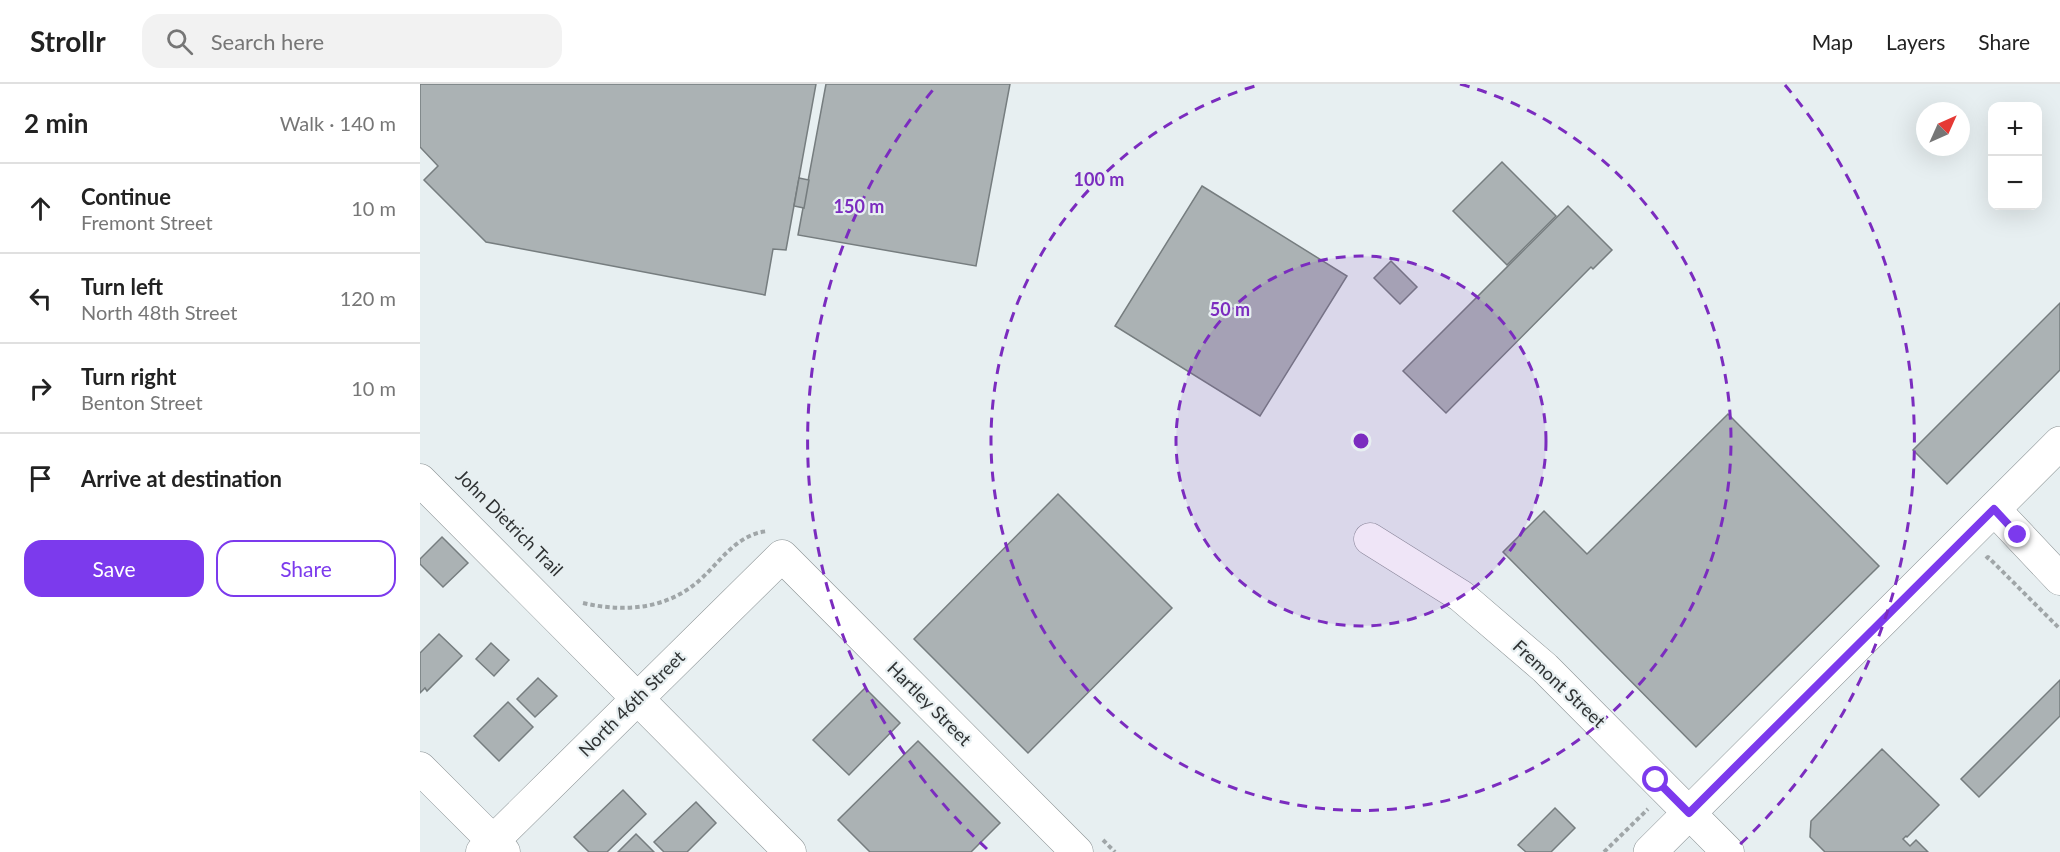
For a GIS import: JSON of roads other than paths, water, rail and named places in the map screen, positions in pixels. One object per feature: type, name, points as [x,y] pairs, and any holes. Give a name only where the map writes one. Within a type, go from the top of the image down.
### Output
[{"type":"main road","points":[[1650,852],[2060,443]]},
{"type":"street","points":[[420,480],[790,852]]},
{"type":"street","points":[[1994,509],[2060,579]]},
{"type":"street","name":"Fremont Street","points":[[1370,539],[1461,596],[1537,661],[1596,717],[1728,852]]},
{"type":"street","name":"North 46th Street","points":[[493,848],[637,699],[782,556]]},
{"type":"street","name":"Hartley Street","points":[[782,556],[1067,849]]},
{"type":"street","points":[[420,768],[493,848]]}]
